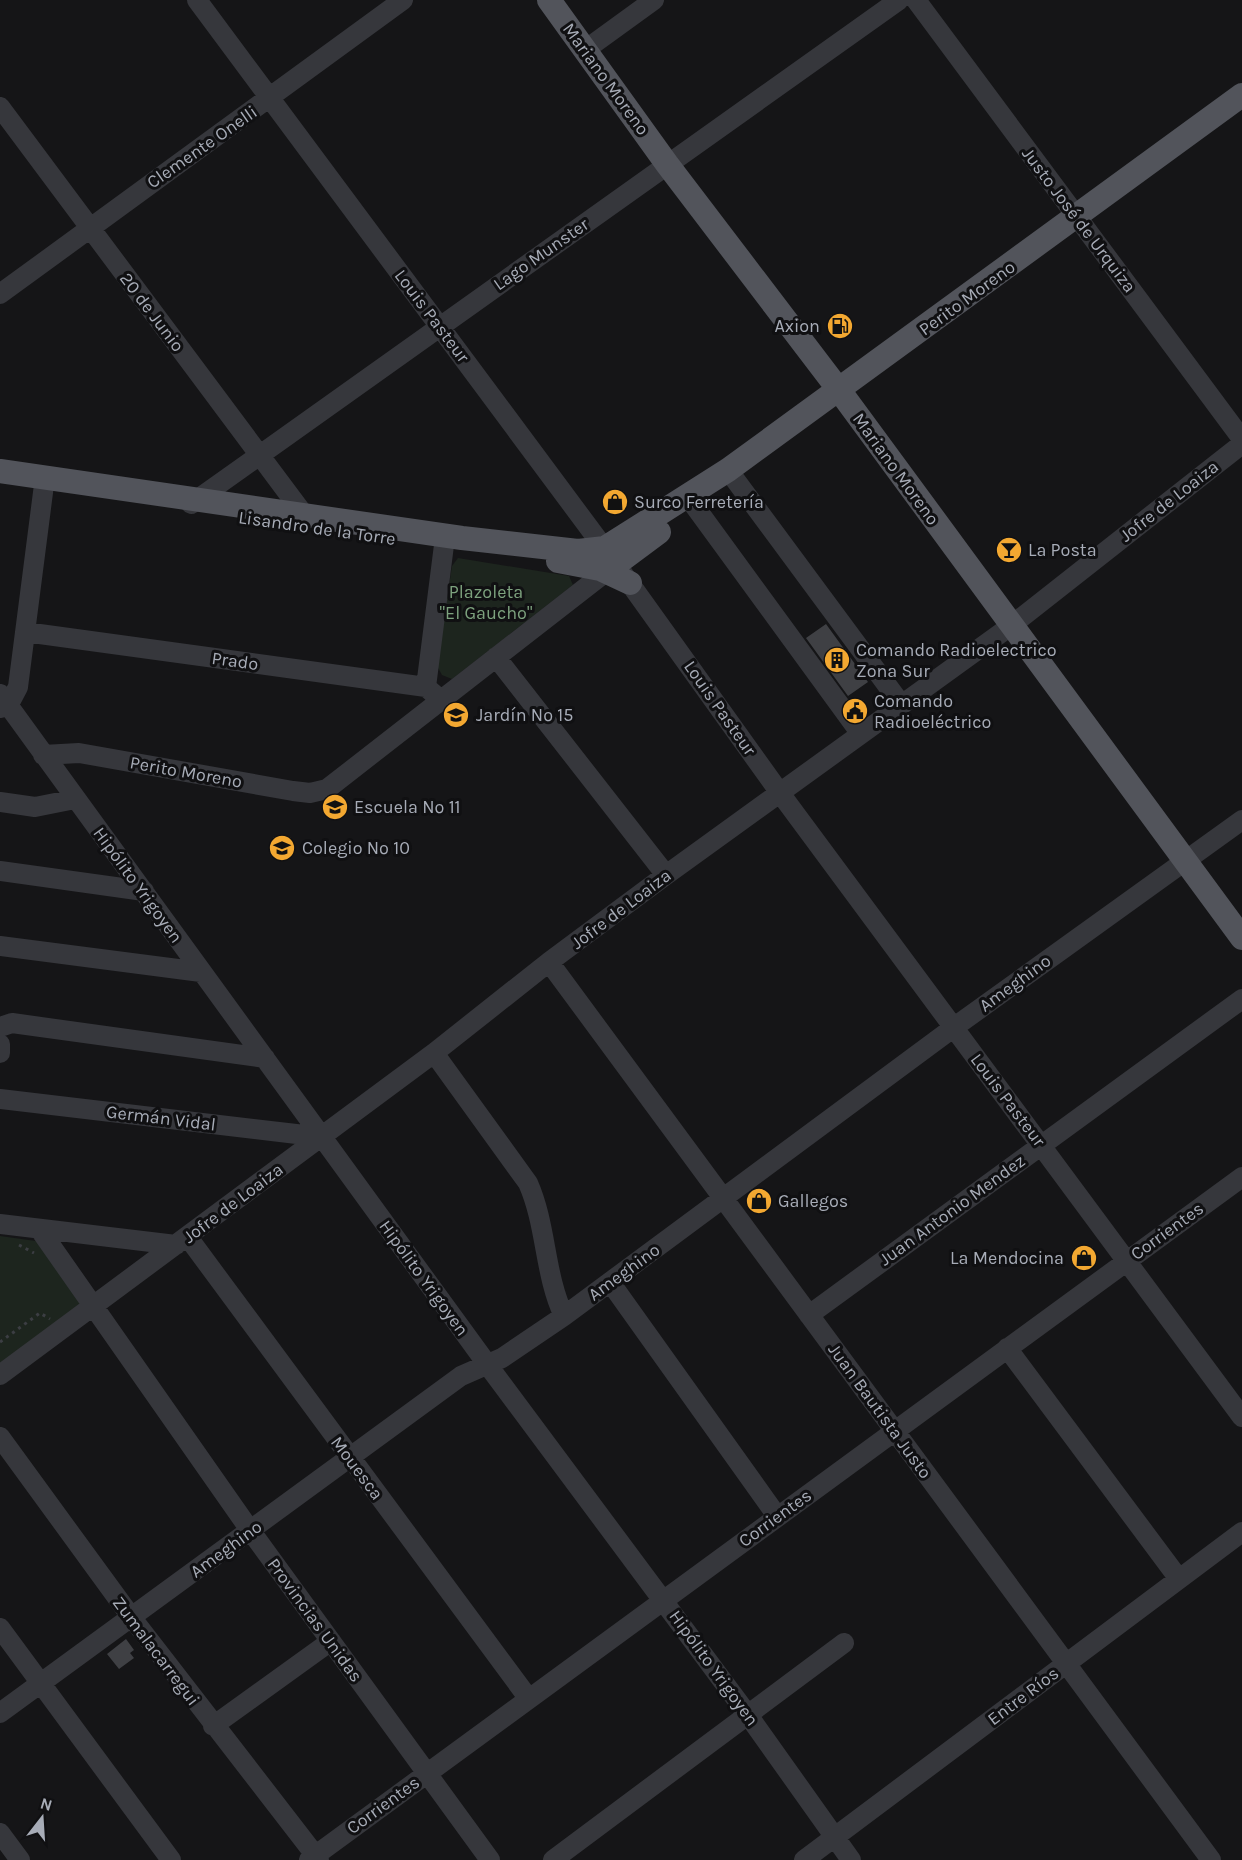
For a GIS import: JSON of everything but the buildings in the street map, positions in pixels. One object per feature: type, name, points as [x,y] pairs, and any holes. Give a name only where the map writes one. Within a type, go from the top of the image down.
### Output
[{"type":"main road","name":"Mariano Moreno","points":[[549,0],[667,164],[839,390],[1242,938]]},
{"type":"main road","name":"Perito Moreno","points":[[614,567],[688,497],[1078,217],[1242,95]]},
{"type":"main road","name":"Lisandro de la Torre","points":[[0,471],[45,484],[444,545],[575,564],[614,567]]},
{"type":"main road","name":"Lisandro de la Torre","points":[[0,484],[45,484]]},
{"type":"main road","name":"Lisandro de la Torre","points":[[190,505],[305,516],[578,550],[614,567]]},
{"type":"street","name":"Louis Pasteur","points":[[197,0],[439,325],[780,793],[1242,1417]]},
{"type":"street","name":"Clemente Onelli","points":[[0,293],[404,0]]},
{"type":"street","points":[[585,50],[654,0]]},
{"type":"street","name":"Lago Munster","points":[[190,505],[439,325],[899,0]]},
{"type":"street","name":"Justo José de Urquiza","points":[[916,0],[1242,439]]},
{"type":"street","name":"20 de Junio","points":[[0,107],[305,516]]},
{"type":"street","name":"Jofre de Loaiza","points":[[0,1375],[434,1053],[549,962],[666,875],[1012,625],[1242,444]]},
{"type":"street","points":[[728,470],[901,704]]},
{"type":"street","points":[[3,703],[18,687],[45,484]]},
{"type":"street","points":[[688,497],[861,734]]},
{"type":"street","points":[[433,693],[444,545]]},
{"type":"street","name":"Perito Moreno","points":[[43,755],[79,753],[293,792],[310,793],[327,789],[433,693],[496,657],[614,567]]},
{"type":"street","name":"Prado","points":[[25,632],[433,693]]},
{"type":"street","points":[[496,657],[666,875]]},
{"type":"street","name":"Hipólito Yrigoyen","points":[[3,703],[144,891],[487,1364],[748,1714],[851,1860]]},
{"type":"street","points":[[0,802],[34,807],[75,799]]},
{"type":"street","name":"Ameghino","points":[[0,1713],[461,1376],[502,1358],[564,1316],[953,1028],[1242,820]]},
{"type":"street","points":[[0,871],[144,891]]},
{"type":"street","points":[[0,946],[201,972]]},
{"type":"street","name":"Juan Bautista Justo","points":[[549,962],[1065,1665],[1211,1860]]},
{"type":"street","name":"Juan Antonio Mendez","points":[[809,1315],[1242,999]]},
{"type":"street","points":[[0,1027],[12,1023],[265,1058]]},
{"type":"street","points":[[0,1044],[0,1053]]},
{"type":"street","points":[[434,1053],[528,1184],[536,1202],[550,1282],[564,1316]]},
{"type":"street","name":"Germán Vidal","points":[[0,1099],[322,1137]]},
{"type":"street","name":"Corrientes","points":[[314,1858],[426,1773],[1242,1177]]},
{"type":"street","points":[[0,1224],[40,1230],[182,1241]]},
{"type":"street","name":"Provincias Unidas","points":[[40,1230],[250,1530],[490,1860]]},
{"type":"street","name":"Mouesca","points":[[182,1241],[350,1459],[529,1699]]},
{"type":"street","points":[[610,1282],[777,1516]]},
{"type":"street","points":[[1007,1348],[1179,1579]]},
{"type":"street","name":"Zumalacarregui","points":[[0,1437],[132,1618],[314,1858]]},
{"type":"street","name":"Entre Ríos","points":[[804,1860],[1242,1532]]},
{"type":"street","points":[[0,1628],[171,1860]]},
{"type":"street","points":[[213,1726],[331,1641]]},
{"type":"street","points":[[553,1860],[844,1643]]},
{"type":"street","points":[[0,1833],[20,1860]]},
{"type":"path","points":[[15,1244],[25,1246],[40,1262]]},
{"type":"path","points":[[0,1342],[40,1313],[55,1323]]},
{"type":"green space","name":"Plazoleta \"El Gaucho\"","points":[[458,558],[569,576],[573,585],[452,679],[442,675],[437,666],[452,566]]},
{"type":"green space","points":[[0,1236],[43,1242],[84,1305],[0,1367]]},
{"type":"place","name":"Axion","points":[[840,326]]},
{"type":"place","name":"Surco Ferretería","points":[[615,502]]},
{"type":"place","name":"La Posta","points":[[1009,550]]},
{"type":"place","name":"Comando Radioelectrico Zona Sur","points":[[837,660]]},
{"type":"place","name":"Comando Radioeléctrico","points":[[855,711]]},
{"type":"place","name":"Jardín Nº 15","points":[[456,715]]},
{"type":"place","name":"Escuela Nº 11","points":[[335,807]]},
{"type":"place","name":"Colegio Nº 10","points":[[282,848]]},
{"type":"place","name":"Gallegos","points":[[759,1201]]},
{"type":"place","name":"La Mendocina","points":[[1084,1258]]}]
